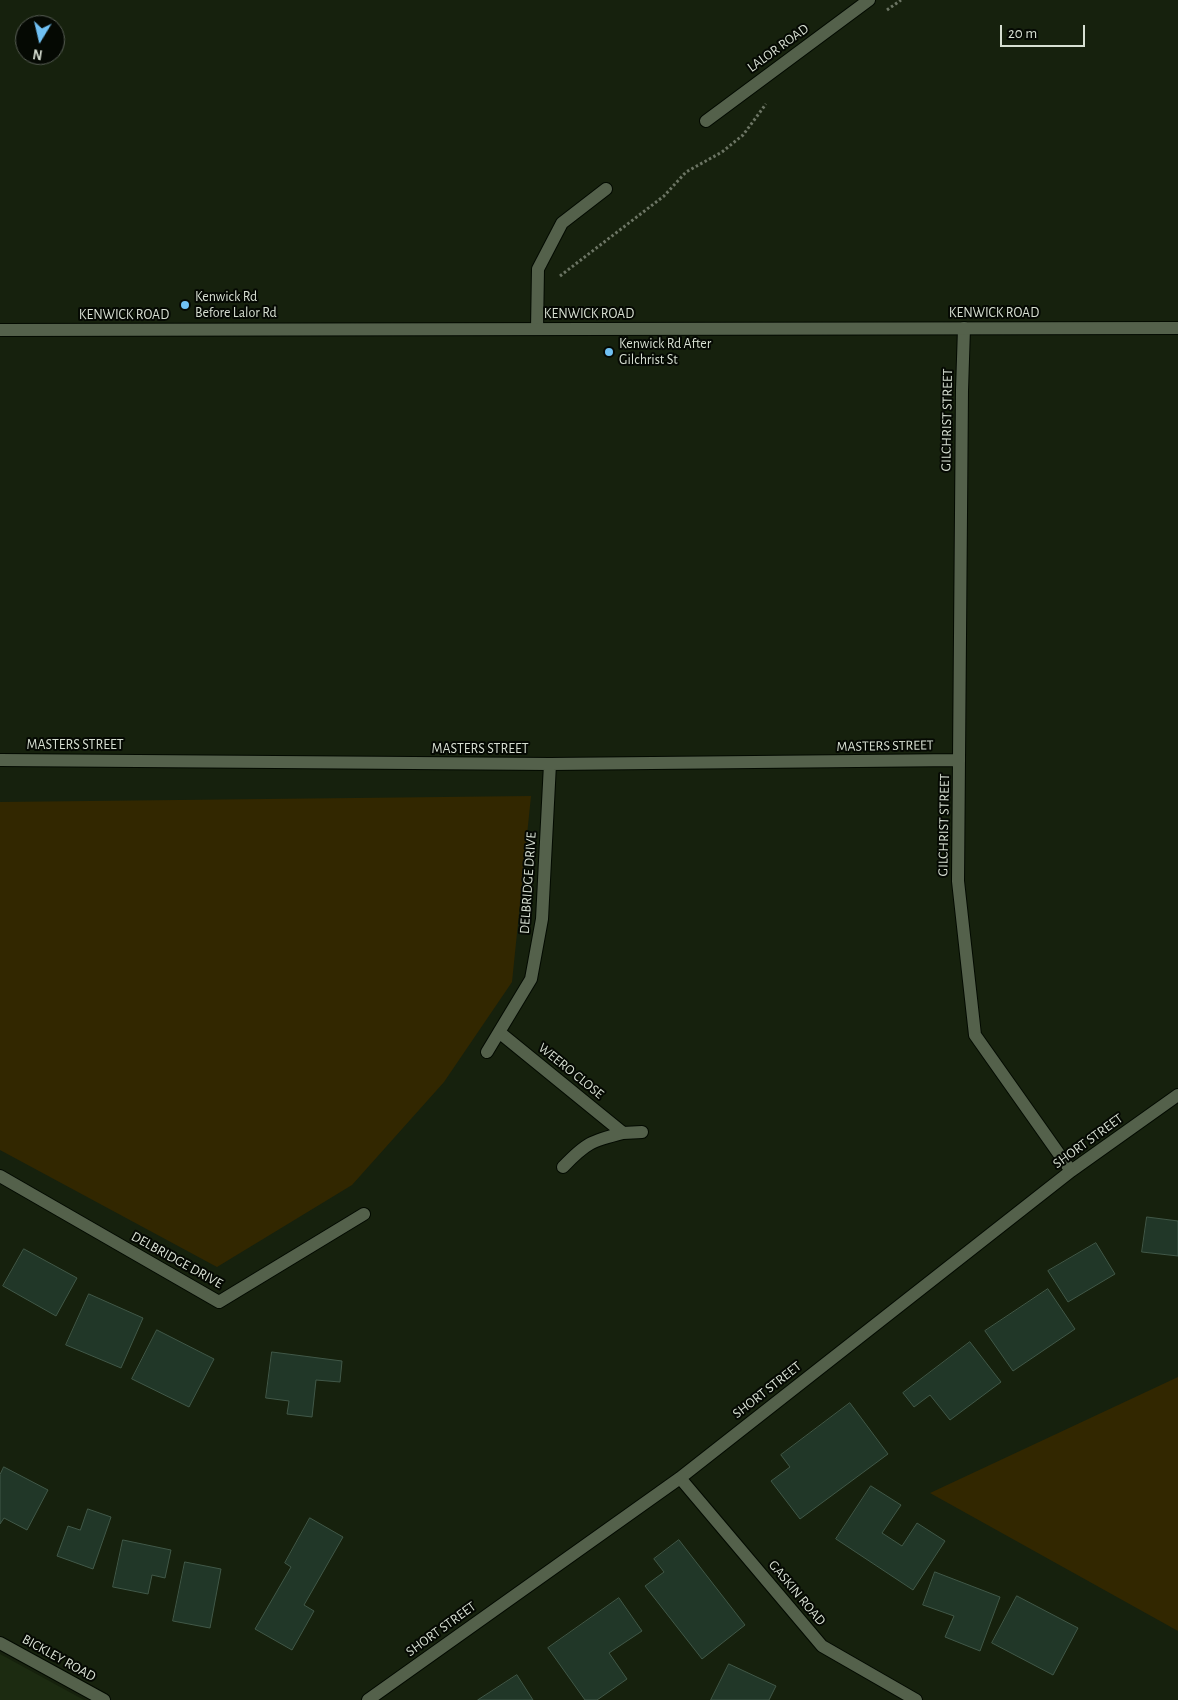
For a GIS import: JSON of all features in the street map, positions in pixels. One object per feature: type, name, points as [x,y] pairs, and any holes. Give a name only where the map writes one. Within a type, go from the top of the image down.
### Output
[{"type":"street","name":"LALOR ROAD","points":[[706,120],[869,0]]},
{"type":"street","points":[[537,329],[538,269],[562,223],[606,189]]},
{"type":"street","name":"GILCHRIST STREET","points":[[964,328],[958,881],[975,1035],[1071,1171]]},
{"type":"street","name":"KENWICK ROAD","points":[[0,330],[1178,328]]},
{"type":"street","name":"MASTERS STREET","points":[[0,760],[550,764],[960,760]]},
{"type":"street","name":"DELBRIDGE DRIVE","points":[[487,1052],[531,979],[542,919],[550,764]]},
{"type":"street","name":"WEERO CLOSE","points":[[499,1032],[623,1133]]},
{"type":"street","name":"SHORT STREET","points":[[368,1700],[680,1478],[1071,1171],[1178,1096]]},
{"type":"street","points":[[563,1167],[581,1149],[596,1140],[623,1133],[642,1132]]},
{"type":"street","name":"DELBRIDGE DRIVE","points":[[0,1176],[219,1302],[364,1214]]},
{"type":"street","name":"GASKIN ROAD","points":[[680,1478],[822,1646],[916,1700]]},
{"type":"street","name":"BICKLEY ROAD","points":[[0,1643],[104,1700]]},
{"type":"path","points":[[885,12],[901,0]]},
{"type":"path","points":[[560,276],[664,196],[686,172],[722,152],[743,135],[770,100]]},
{"type":"shaded area","points":[[531,796],[512,982],[444,1082],[352,1185],[217,1267],[0,1150],[0,802]]},
{"type":"shaded area","points":[[1178,1377],[1178,1631],[930,1493]]},
{"type":"shaded area","points":[[0,1654],[84,1700],[0,1700]]},
{"type":"building","points":[[1147,1217],[1178,1221],[1178,1256],[1142,1252]]},
{"type":"building","points":[[1096,1243],[1115,1274],[1068,1302],[1048,1271]]},
{"type":"building","points":[[24,1249],[77,1278],[56,1316],[3,1286]]},
{"type":"building","points":[[1048,1289],[1075,1329],[1013,1371],[985,1331]]},
{"type":"building","points":[[89,1294],[143,1318],[121,1368],[66,1345]]},
{"type":"building","points":[[157,1330],[214,1359],[189,1407],[132,1379]]},
{"type":"building","points":[[970,1342],[1001,1382],[950,1420],[930,1395],[914,1407],[903,1393]]},
{"type":"building","points":[[272,1352],[342,1361],[340,1382],[316,1380],[312,1417],[287,1414],[289,1401],[266,1398]]},
{"type":"building","points":[[850,1403],[888,1454],[800,1519],[771,1481],[790,1467],[781,1455]]},
{"type":"building","points":[[4,1467],[48,1490],[27,1530],[4,1518],[0,1524],[0,1475]]},
{"type":"building","points":[[871,1486],[901,1505],[882,1533],[902,1546],[917,1523],[945,1541],[913,1590],[836,1539]]},
{"type":"building","points":[[88,1509],[111,1517],[93,1569],[57,1556],[68,1526],[80,1530]]},
{"type":"building","points":[[310,1518],[343,1537],[304,1605],[314,1611],[292,1650],[255,1629],[291,1567],[285,1563]]},
{"type":"building","points":[[123,1540],[171,1550],[165,1578],[152,1575],[148,1594],[113,1587]]},
{"type":"building","points":[[679,1540],[745,1625],[702,1659],[645,1586],[664,1572],[654,1559]]},
{"type":"building","points":[[185,1562],[221,1569],[210,1628],[173,1621]]},
{"type":"building","points":[[935,1572],[1000,1597],[980,1651],[945,1637],[954,1616],[923,1605]]},
{"type":"building","points":[[1017,1596],[1078,1628],[1053,1675],[992,1643]]},
{"type":"building","points":[[619,1598],[642,1631],[609,1653],[627,1679],[597,1700],[585,1700],[548,1648]]},
{"type":"building","points":[[729,1664],[776,1686],[769,1700],[711,1700]]},
{"type":"building","points":[[517,1675],[533,1700],[478,1700]]},
{"type":"place","name":"Kenwick Rd Before Lalor Rd","points":[[185,305]]},
{"type":"place","name":"Kenwick Rd After Gilchrist St","points":[[609,352]]}]
